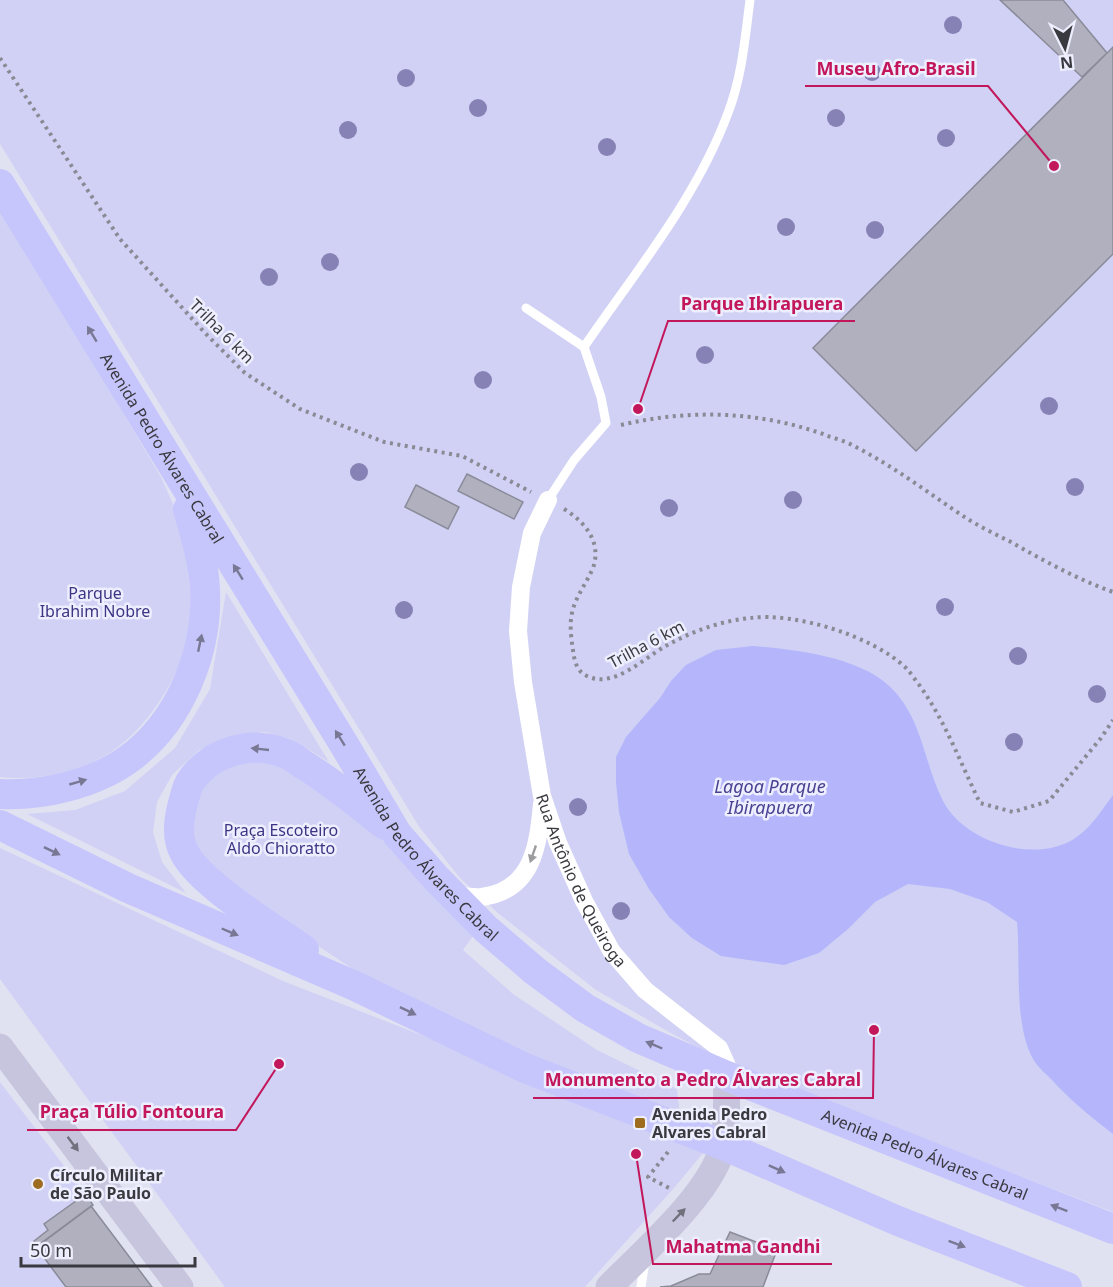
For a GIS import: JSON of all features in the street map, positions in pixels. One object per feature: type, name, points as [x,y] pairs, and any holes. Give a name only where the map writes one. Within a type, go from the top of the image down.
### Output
[{"type":"main road","name":"Avenida Pedro Álvares Cabral","points":[[0,184],[397,834],[486,929],[585,1008],[638,1038],[727,1076],[1113,1229]]},
{"type":"main road","points":[[0,794],[19,795],[56,789],[96,777],[130,758],[158,732],[182,697],[196,660],[204,623],[205,589],[199,547],[178,476]]},
{"type":"main road","points":[[355,986],[231,898],[199,872],[184,852],[179,836],[181,808],[188,784],[208,763],[229,751],[256,747],[285,753],[321,775],[397,834]]},
{"type":"main road","points":[[0,825],[128,888],[355,986],[525,1068],[723,1145],[898,1221],[1067,1287]]},
{"type":"street","points":[[542,796],[523,682],[518,631],[521,586],[532,533],[548,500]]},
{"type":"street","name":"Rua Antônio de Queiroga","points":[[453,895],[481,897],[502,891],[519,881],[536,848],[542,796]]},
{"type":"street","name":"Rua Antônio de Queiroga","points":[[542,796],[558,843],[584,901],[612,952],[645,990],[719,1048],[727,1066],[727,1076]]},
{"type":"street","points":[[0,1047],[180,1287]]},
{"type":"street","points":[[609,1287],[693,1201],[713,1171],[723,1145],[727,1076]]},
{"type":"lane","points":[[584,347],[659,240],[689,194],[706,161],[728,113],[739,78],[750,0]]},
{"type":"lane","points":[[526,308],[584,347],[601,397],[606,423],[574,460],[548,500]]},
{"type":"lane","points":[[641,1287],[648,1247]]},
{"type":"path","name":"Trilha 6 km","points":[[0,58],[120,239],[205,333],[245,373],[300,410],[384,442],[462,456],[527,490]]},
{"type":"path","points":[[596,436],[612,428],[646,420],[706,414],[754,417],[798,425],[850,444],[905,476],[965,517],[1053,566],[1090,584],[1113,592]]},
{"type":"path","name":"Trilha 6 km","points":[[578,518],[595,541],[594,566],[573,609],[570,632],[573,658],[579,670],[587,677],[600,679],[616,677],[665,646],[721,622],[751,617],[778,618],[829,627],[874,645],[906,668],[933,705],[980,803],[1013,813],[1049,801],[1113,720]]},
{"type":"path","points":[[686,1131],[648,1177],[693,1201]]},
{"type":"green space","points":[[0,0],[1113,0],[1113,1212],[721,1060],[596,990],[499,914],[460,878],[420,828],[0,144]]},
{"type":"green space","name":"Parque Ibrahim Nobre","points":[[0,207],[161,477],[182,528],[191,597],[191,619],[182,658],[163,696],[136,731],[106,755],[82,767],[27,778],[0,777]]},
{"type":"green space","points":[[226,592],[329,762],[291,739],[265,732],[231,736],[199,750],[172,775],[157,802],[153,832],[162,862],[186,893],[27,814],[75,810],[125,791],[175,748],[210,689]]},
{"type":"green space","name":"Praça Escoteiro Aldo Chioratto","points":[[275,757],[393,842],[478,929],[463,950],[513,994],[597,1050],[677,1089],[680,1115],[533,1059],[369,980],[238,892],[193,848],[190,822],[196,792],[218,766]]},
{"type":"green space","points":[[0,848],[283,981],[708,1147],[585,1287],[225,1287],[0,979]]},
{"type":"green space","name":"Círculo Militar de São Paulo","points":[[0,1082],[87,1196],[85,1198],[151,1287],[0,1287]]},
{"type":"water","name":"Lagoa Parque Ibirapuera","points":[[753,646],[810,653],[849,663],[883,681],[896,693],[912,718],[943,801],[953,815],[967,828],[983,838],[1021,849],[1058,846],[1074,839],[1085,830],[1113,795],[1113,1134],[1073,1101],[1035,1062],[1023,1032],[1019,995],[1017,922],[987,902],[950,889],[908,884],[875,902],[819,953],[784,965],[721,956],[692,938],[669,917],[649,889],[629,854],[619,812],[616,757],[626,737],[686,665],[716,650]]},
{"type":"building","points":[[1000,0],[1063,0],[1107,53],[1082,77]]},
{"type":"building","points":[[1113,47],[1113,254],[916,451],[813,348]]},
{"type":"building","points":[[467,474],[523,502],[514,519],[458,491]]},
{"type":"building","points":[[416,485],[459,507],[448,529],[405,507]]},
{"type":"building","points":[[87,1196],[93,1205],[38,1246],[34,1241],[48,1230],[44,1224],[80,1198],[81,1200]]},
{"type":"building","points":[[91,1206],[152,1287],[66,1287],[36,1247]]},
{"type":"building","points":[[730,1232],[777,1250],[763,1287],[660,1287],[671,1286],[699,1274],[710,1274]]},
{"type":"place","name":"Museu Afro-Brasil","points":[[1054,166]]},
{"type":"place","name":"Parque Ibirapuera","points":[[638,409]]},
{"type":"place","name":"Monumento a Pedro Álvares Cabral","points":[[874,1030]]},
{"type":"place","name":"Praça Túlio Fontoura","points":[[279,1064]]},
{"type":"place","name":"Avenida Pedro Alvares Cabral","points":[[640,1123]]},
{"type":"place","name":"Mahatma Gandhi","points":[[636,1154]]},
{"type":"place","name":"Círculo Militar de São Paulo","points":[[38,1184]]}]
